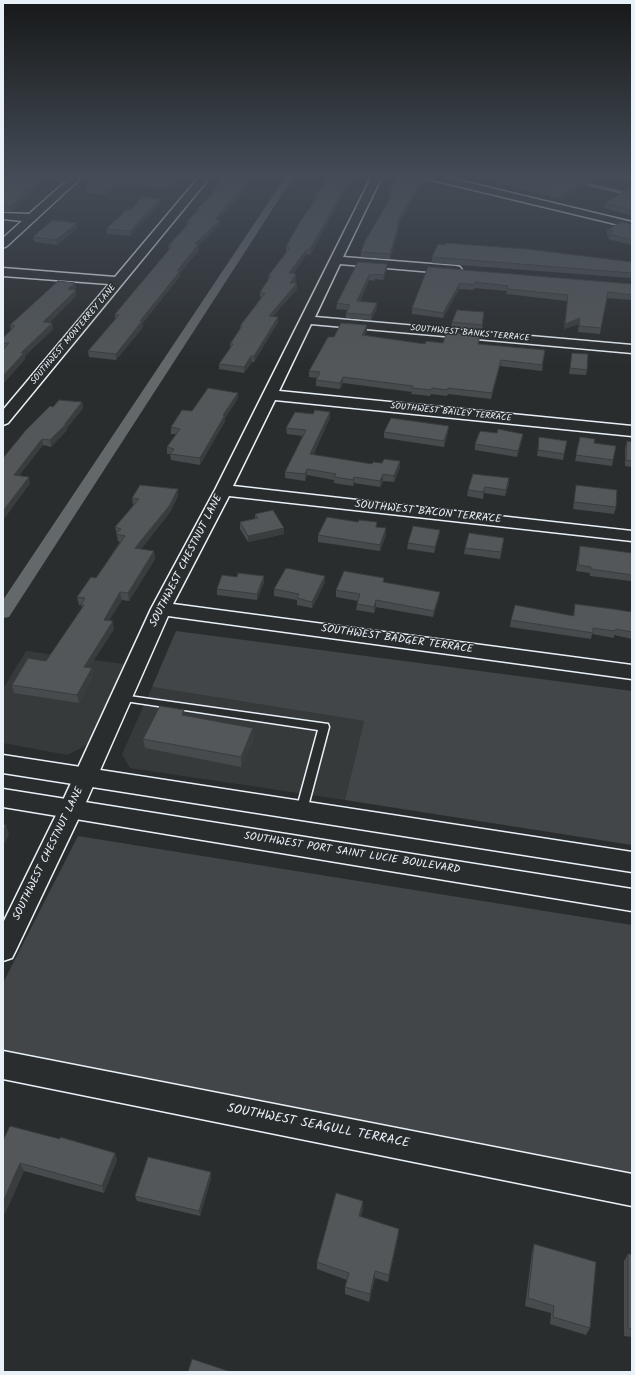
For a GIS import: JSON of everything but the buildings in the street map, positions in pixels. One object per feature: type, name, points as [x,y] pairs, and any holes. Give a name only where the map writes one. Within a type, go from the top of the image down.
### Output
[{"type":"main road","points":[[3,764],[632,862]]},
{"type":"main road","name":"SOUTHWEST PORT SAINT LUCIE BOULEVARD","points":[[3,798],[632,900]]},
{"type":"street","name":"SOUTHWEST MONTERREY LANE","points":[[3,420],[153,240]]},
{"type":"street","name":"SOUTHWEST CHESTNUT LANE","points":[[3,950],[71,809],[161,609],[223,490],[346,240]]},
{"type":"street","points":[[337,260],[470,271]]},
{"type":"street","points":[[3,272],[119,281]]},
{"type":"street","name":"SOUTHWEST BANKS TERRACE","points":[[308,320],[632,348]]},
{"type":"street","name":"SOUTHWEST BAILEY TERRACE","points":[[270,395],[632,431]]},
{"type":"street","name":"SOUTHWEST BACON TERRACE","points":[[223,490],[632,536]]},
{"type":"street","name":"SOUTHWEST BADGER TERRACE","points":[[161,609],[632,672]]},
{"type":"street","name":"SOUTHWEST SEAGULL TERRACE","points":[[3,1065],[632,1190]]},
{"type":"lane","points":[[122,698],[324,727],[302,811]]},
{"type":"shaded area","points":[[176,631],[632,691],[632,845],[345,800],[364,721],[152,687]]},
{"type":"shaded area","points":[[26,651],[124,664],[89,744],[67,755],[3,743],[3,689]]},
{"type":"shaded area","points":[[152,687],[364,721],[345,800],[130,768],[122,754]]},
{"type":"shaded area","points":[[78,836],[632,925],[632,1180],[3,1050],[3,983]]},
{"type":"waterway","points":[[3,613],[248,240]]}]
